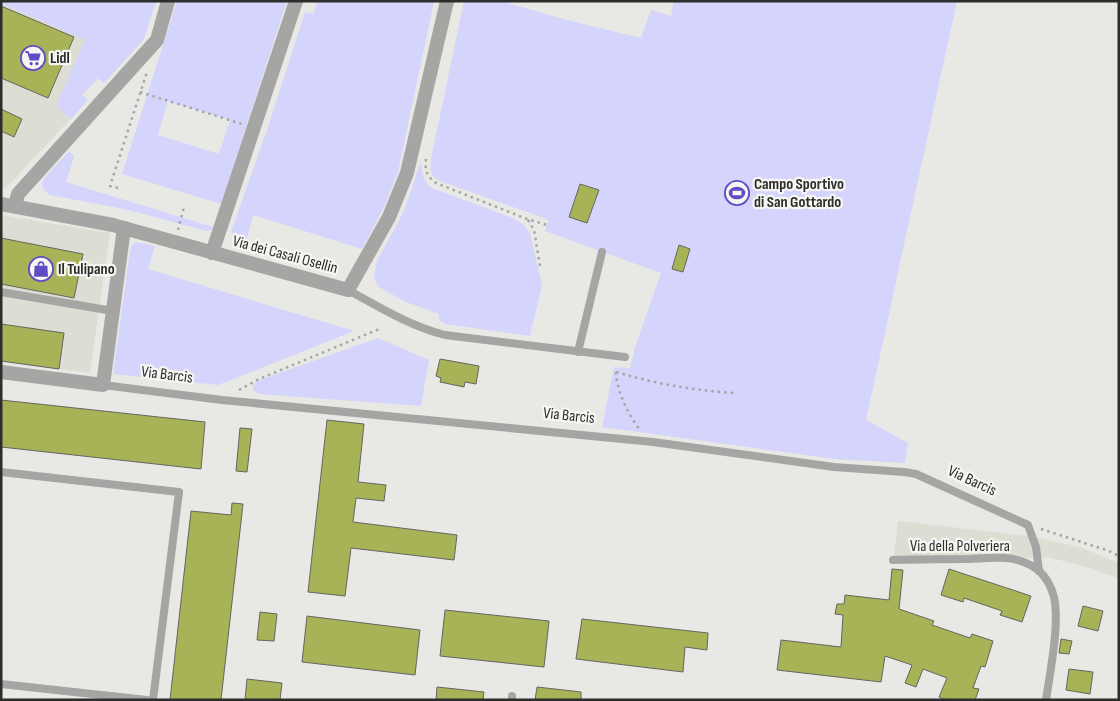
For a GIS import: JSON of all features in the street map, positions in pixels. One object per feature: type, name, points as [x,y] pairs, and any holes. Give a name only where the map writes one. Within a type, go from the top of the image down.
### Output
[{"type":"street","points":[[8,205],[157,40],[168,1]]},
{"type":"street","points":[[212,253],[296,1]]},
{"type":"street","name":"Via dei Casali Osellin","points":[[8,205],[124,228],[348,290],[389,217],[407,173],[447,1]]},
{"type":"street","points":[[103,385],[124,228]]},
{"type":"street","name":"Via Barcis","points":[[1,372],[103,385]]},
{"type":"lane","points":[[578,352],[602,252]]},
{"type":"lane","points":[[348,290],[405,320],[434,332],[455,337],[625,357]]},
{"type":"lane","points":[[1,292],[113,311]]},
{"type":"lane","name":"Via Barcis","points":[[103,385],[222,400],[652,442],[834,467],[916,474],[1028,525]]},
{"type":"lane","points":[[1,472],[179,492],[153,700]]},
{"type":"lane","points":[[1028,525],[1036,547],[1039,571],[1051,589],[1055,608],[1053,647],[1046,700]]},
{"type":"lane","name":"Via della Polveriera","points":[[893,560],[1007,558],[1026,562],[1039,571]]},
{"type":"lane","points":[[1,684],[147,700]]},
{"type":"path","points":[[118,188],[110,186],[148,67]]},
{"type":"path","points":[[140,92],[254,128]]},
{"type":"path","points":[[426,158],[425,170],[428,178],[436,183],[547,225]]},
{"type":"path","points":[[178,230],[184,207]]},
{"type":"path","points":[[527,219],[534,230],[540,266]]},
{"type":"path","points":[[222,400],[259,379],[380,328]]},
{"type":"path","points":[[614,356],[618,386],[629,413],[639,429],[652,442]]},
{"type":"path","points":[[616,372],[664,385],[734,393]]},
{"type":"path","points":[[1028,525],[1119,556]]},
{"type":"shaded area","points":[[1,1],[135,1],[144,39],[104,83],[98,78],[82,95],[88,100],[6,188],[1,187]]},
{"type":"shaded area","points":[[1,1],[156,1],[144,39],[104,83],[98,78],[82,95],[88,100],[71,119],[56,106],[85,40],[1,3]]},
{"type":"shaded area","points":[[177,1],[287,1],[221,204],[122,174]],"holes":[[[168,101],[230,120],[219,154],[158,135]]]},
{"type":"shaded area","points":[[318,1],[434,1],[398,172],[385,205],[362,249],[253,215],[246,243],[233,238],[231,232],[268,127],[305,12],[313,14]]},
{"type":"shaded area","name":"Campo Sportivo di San Gottardo","points":[[464,1],[500,1],[641,38],[651,10],[671,16],[674,1],[957,1],[866,420],[908,443],[905,463],[834,459],[602,427],[614,367],[630,368],[635,347],[661,273],[545,231],[549,220],[437,180],[433,175],[431,159]]},
{"type":"shaded area","points":[[69,151],[74,156],[66,182],[213,227],[212,230],[206,231],[129,210],[50,195],[43,189],[42,183]]},
{"type":"shaded area","points":[[421,161],[424,179],[432,188],[513,218],[524,225],[530,233],[542,285],[530,336],[445,324],[439,320],[439,314],[406,302],[379,287],[374,277],[377,261],[404,211]]},
{"type":"shaded area","points":[[1,215],[110,233],[90,373],[1,361]]},
{"type":"shaded area","points":[[137,242],[155,246],[148,269],[354,331],[218,385],[113,374],[130,251],[132,245]]},
{"type":"shaded area","points":[[378,338],[429,360],[421,406],[259,394],[253,390],[253,385],[257,381]]},
{"type":"shaded area","points":[[898,521],[1029,536],[1080,547],[1119,563],[1119,579],[1090,568],[1048,557],[893,564]]},
{"type":"building","name":"Lidl","points":[[1,6],[74,37],[48,98],[1,78]]},
{"type":"building","points":[[1,109],[22,119],[14,137],[1,131]]},
{"type":"building","points":[[580,184],[599,190],[587,223],[569,217]]},
{"type":"building","name":"Il Tulipano","points":[[1,238],[83,254],[74,298],[1,284]]},
{"type":"building","points":[[679,245],[690,249],[683,272],[672,269]]},
{"type":"building","points":[[1,324],[64,333],[59,369],[1,361]]},
{"type":"building","points":[[440,359],[479,366],[476,384],[465,382],[464,387],[440,382],[441,378],[436,376]]},
{"type":"building","points":[[1,400],[205,422],[201,469],[1,447]]},
{"type":"building","points":[[327,420],[364,424],[358,482],[386,485],[384,501],[356,498],[353,522],[457,535],[454,560],[351,548],[345,596],[308,592]]},
{"type":"building","points":[[240,428],[252,429],[247,472],[236,471]]},
{"type":"building","points":[[232,503],[243,504],[221,700],[170,700],[191,511],[231,515]]},
{"type":"building","points":[[892,569],[903,570],[899,609],[934,621],[932,625],[970,638],[972,634],[993,641],[985,667],[981,666],[973,688],[979,689],[975,700],[946,700],[939,697],[947,678],[923,669],[916,687],[905,683],[912,665],[885,656],[881,682],[777,670],[781,640],[841,647],[843,615],[835,614],[837,604],[844,604],[845,595],[889,600]]},
{"type":"building","points":[[949,569],[1031,596],[1022,622],[1000,615],[1002,611],[964,598],[963,602],[941,595]]},
{"type":"building","points":[[1083,606],[1103,611],[1098,631],[1078,626]]},
{"type":"building","points":[[445,610],[549,621],[544,667],[440,656]]},
{"type":"building","points":[[260,612],[277,614],[274,641],[257,640]]},
{"type":"building","points":[[307,616],[420,630],[415,675],[302,662]]},
{"type":"building","points":[[582,619],[708,633],[707,650],[685,647],[683,672],[576,659]]},
{"type":"building","points":[[1061,639],[1072,641],[1069,654],[1059,653]]},
{"type":"building","points":[[1069,669],[1093,672],[1090,694],[1066,690]]},
{"type":"building","points":[[247,679],[282,683],[280,700],[245,700]]},
{"type":"building","points":[[437,687],[484,692],[483,700],[436,700]]},
{"type":"building","points":[[537,687],[581,692],[581,700],[535,700]]},
{"type":"place","name":"Lidl","points":[[33,58]]},
{"type":"place","name":"Campo Sportivo di San Gottardo","points":[[737,193]]},
{"type":"place","name":"Il Tulipano","points":[[41,269]]}]
